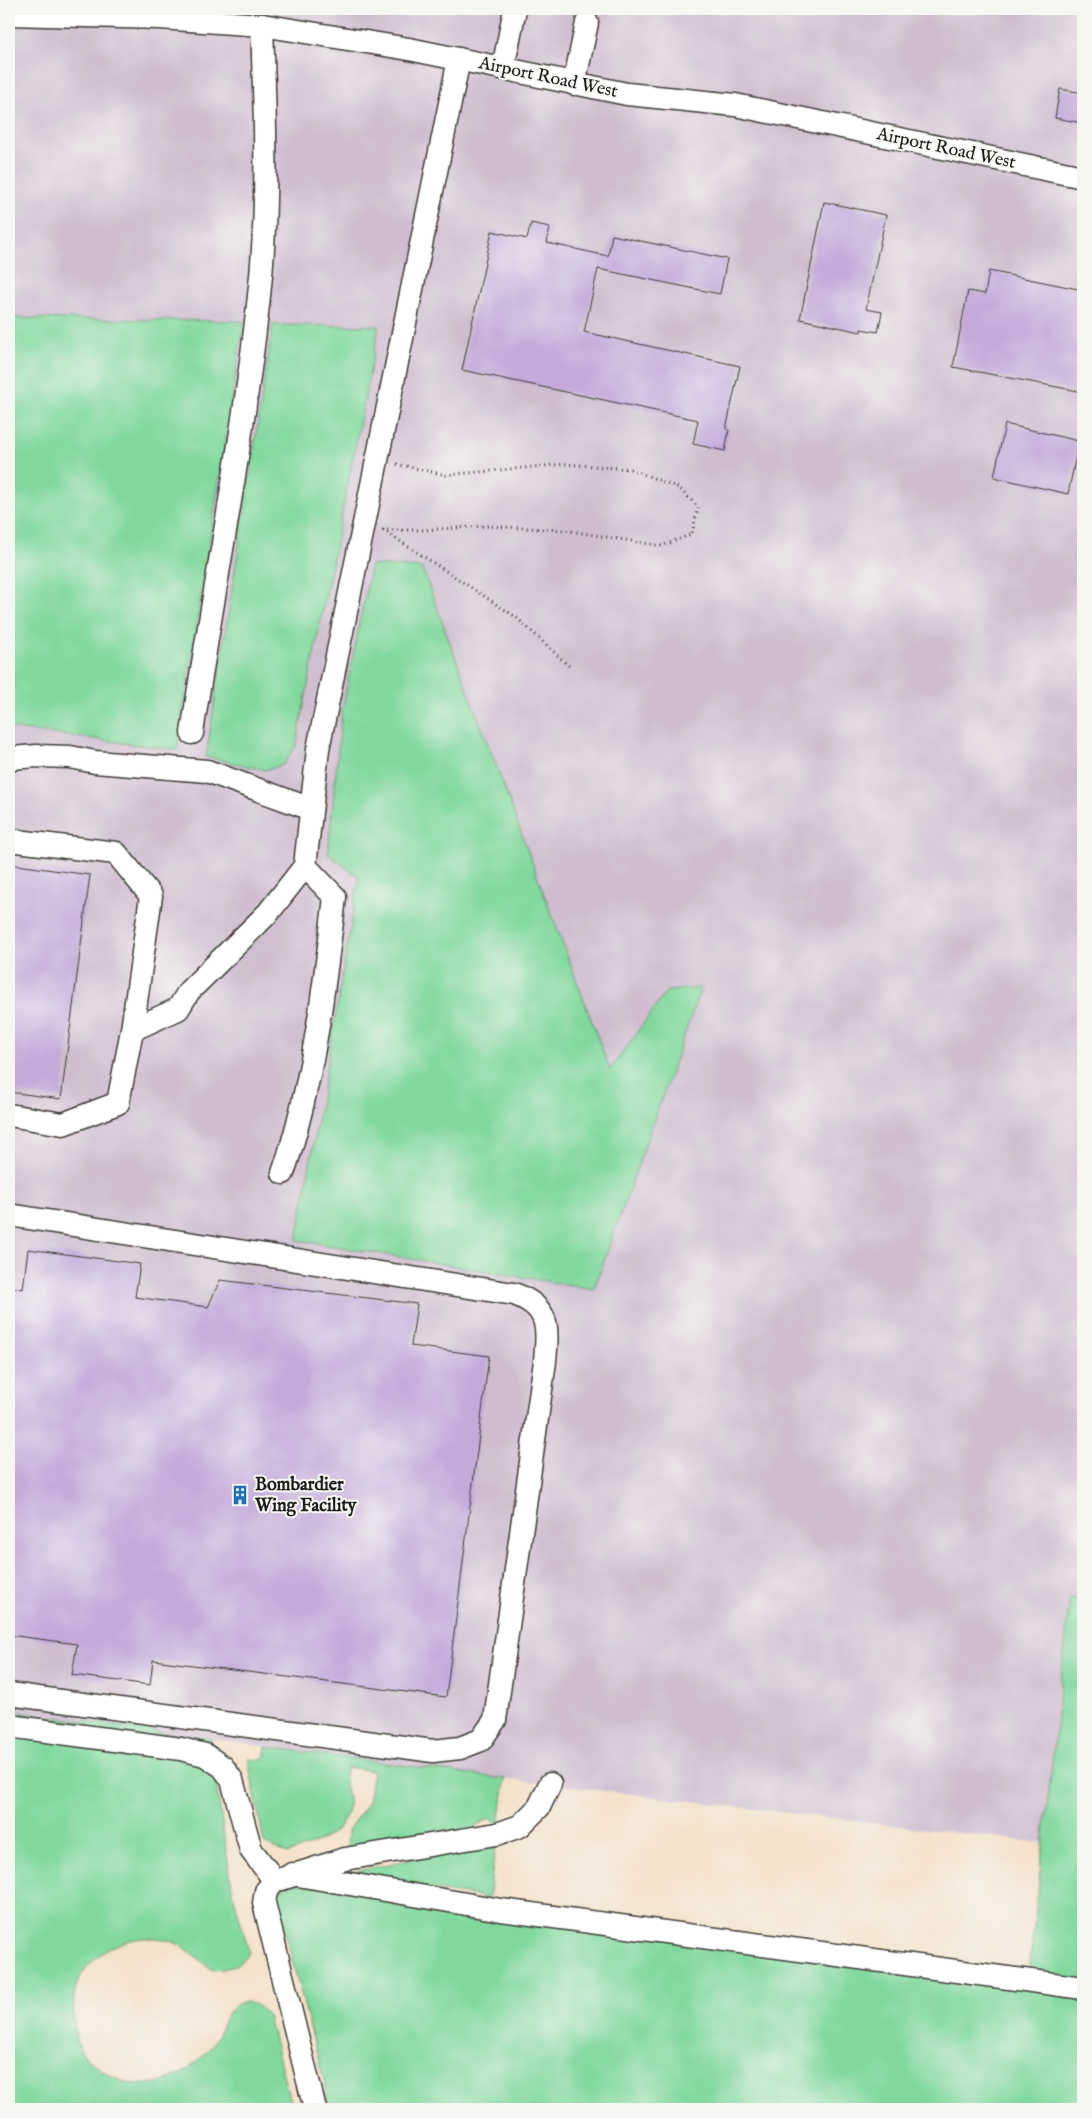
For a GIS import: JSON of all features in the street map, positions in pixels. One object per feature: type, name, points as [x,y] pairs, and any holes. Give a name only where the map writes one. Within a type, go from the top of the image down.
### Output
[{"type":"street","points":[[503,68],[515,9]]},
{"type":"street","name":"Airport Road West","points":[[9,14],[160,13],[262,25],[459,59],[627,94],[735,105],[1083,177]]},
{"type":"street","points":[[574,84],[587,23]]},
{"type":"street","points":[[192,733],[236,462],[259,295],[265,207],[265,111],[262,25]]},
{"type":"street","points":[[132,1030],[178,1009],[189,991],[268,913],[305,866],[318,749],[373,528],[376,460],[459,59]]},
{"type":"street","points":[[9,762],[12,758],[37,756],[70,757],[95,762],[207,771],[311,809]]},
{"type":"street","points":[[9,840],[116,853],[150,896],[132,1030],[118,1103],[63,1124],[9,1115]]},
{"type":"street","points":[[283,1173],[295,1138],[316,1038],[335,897],[305,866]]},
{"type":"street","points":[[9,1216],[514,1294],[531,1300],[543,1315],[548,1334],[546,1361],[495,1720],[482,1740],[460,1748],[433,1751],[9,1694]]},
{"type":"street","points":[[9,1726],[180,1749],[205,1755],[223,1767],[232,1780],[251,1850],[283,1877],[501,1910],[1083,1988]]},
{"type":"street","points":[[315,2109],[264,1902],[266,1891],[283,1877],[345,1860],[498,1834],[520,1826],[538,1807],[550,1784]]},
{"type":"path","points":[[373,528],[423,530],[485,526],[564,530],[662,546],[692,534],[698,507],[679,488],[630,469],[566,464],[446,475],[376,460]]},
{"type":"path","points":[[373,528],[516,617],[569,666]]},
{"type":"shaded area","points":[[9,9],[1083,9],[1083,1600],[1070,1598],[1043,1843],[505,1779],[9,1711]]},
{"type":"green space","points":[[9,318],[244,321],[177,750],[9,728]]},
{"type":"green space","points":[[273,325],[379,326],[296,746],[283,765],[265,770],[206,757]]},
{"type":"green space","points":[[371,565],[422,568],[610,1070],[667,991],[701,988],[594,1289],[297,1240],[359,877],[328,854],[342,711]]},
{"type":"green space","points":[[1070,1598],[1083,1600],[1083,1981],[1029,1973]]},
{"type":"green space","points":[[9,1711],[211,1739],[233,1894],[249,1952],[242,1961],[234,1966],[213,1970],[181,1946],[162,1939],[147,1938],[133,1940],[105,1951],[84,1971],[77,1984],[73,2007],[77,2038],[83,2054],[103,2071],[119,2080],[135,2084],[152,2084],[168,2080],[197,2062],[218,2035],[231,2010],[240,2003],[252,2003],[268,2016],[292,2109],[9,2109]]},
{"type":"green space","points":[[266,1747],[505,1779],[499,1826],[489,1818],[470,1831],[347,1854],[348,1830],[368,1802],[373,1771],[347,1767],[345,1780],[348,1810],[344,1820],[337,1829],[319,1841],[287,1854],[264,1843],[248,1759],[264,1760]]},
{"type":"green space","points":[[496,1841],[489,1898],[338,1875]]},
{"type":"green space","points":[[294,1883],[1083,1994],[1083,2109],[329,2109],[324,2081],[276,1899],[282,1888]]},
{"type":"building","points":[[1060,89],[1083,93],[1083,123],[1055,118]]},
{"type":"building","points":[[824,202],[886,215],[866,309],[882,312],[878,332],[861,329],[861,332],[800,319]]},
{"type":"building","points":[[531,223],[550,227],[547,243],[608,256],[612,235],[727,259],[720,294],[598,269],[584,332],[740,366],[726,429],[729,430],[725,451],[693,444],[698,420],[462,370],[492,231],[527,239]]},
{"type":"building","points":[[989,271],[1083,290],[1083,392],[953,367],[968,291],[985,294]]},
{"type":"building","points":[[1005,424],[1079,441],[1068,494],[994,477]]},
{"type":"building","points":[[9,864],[90,875],[61,1099],[9,1092]]},
{"type":"building","name":"Bombardier Wing Facility","points":[[28,1249],[140,1264],[135,1297],[208,1307],[220,1280],[417,1304],[411,1346],[489,1356],[446,1697],[153,1660],[150,1685],[72,1675],[77,1644],[9,1635],[9,1287],[23,1289]]},
{"type":"place","name":"Bombardier Wing Facility","points":[[240,1495]]}]
